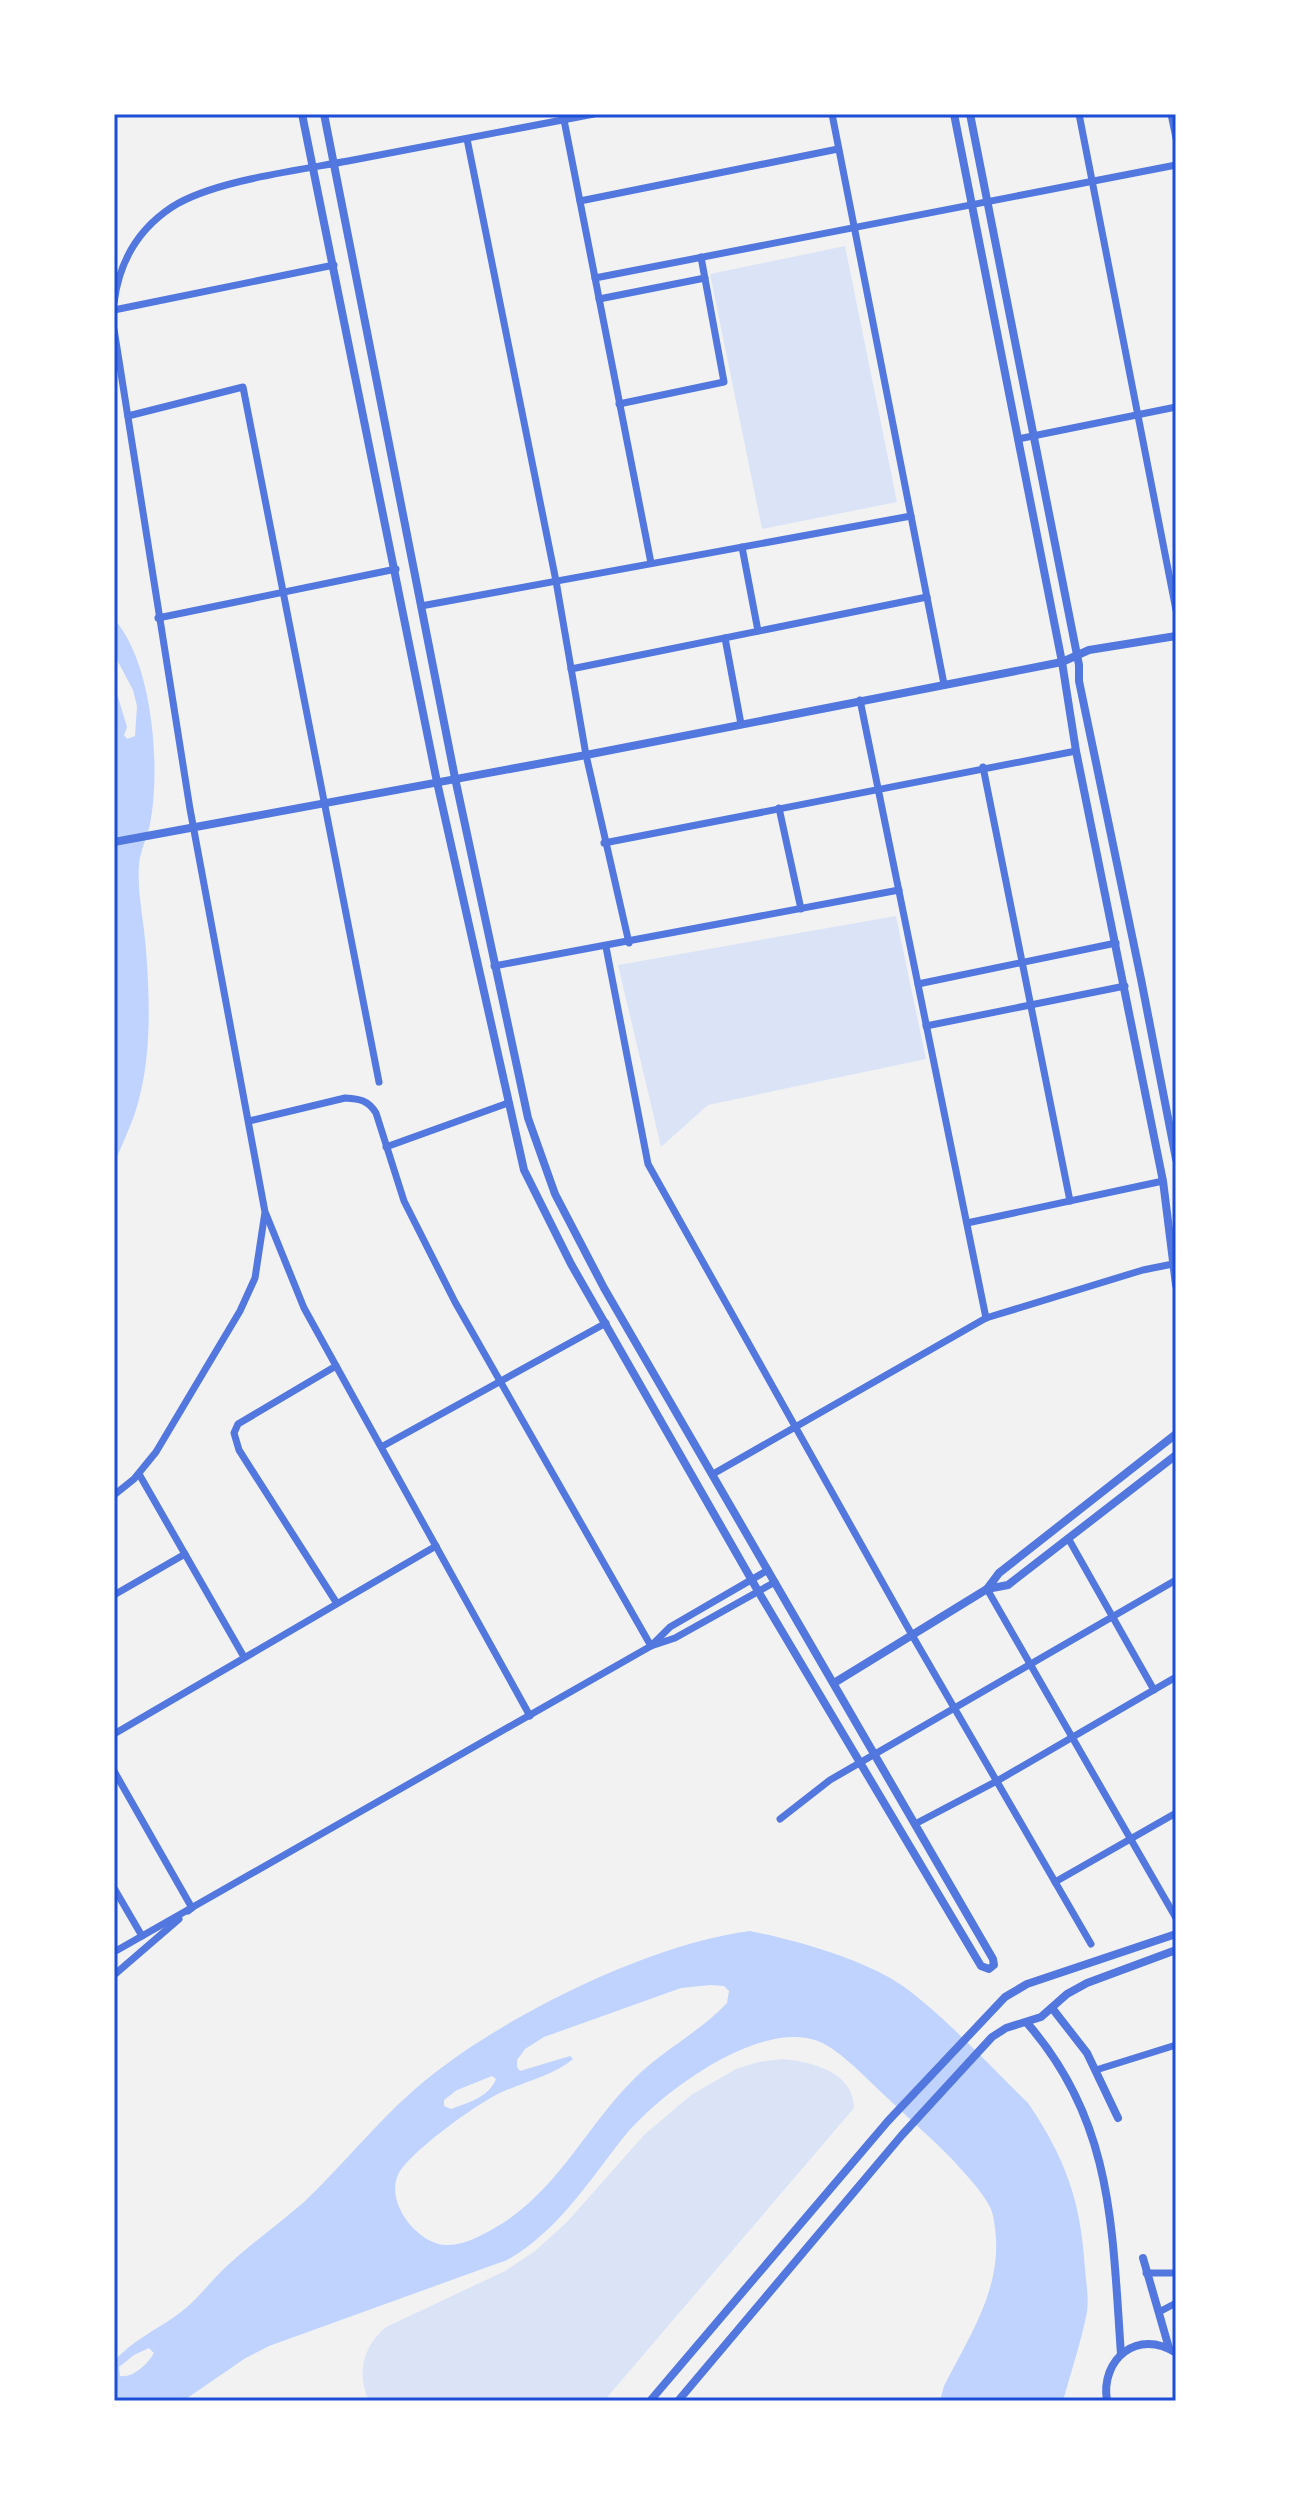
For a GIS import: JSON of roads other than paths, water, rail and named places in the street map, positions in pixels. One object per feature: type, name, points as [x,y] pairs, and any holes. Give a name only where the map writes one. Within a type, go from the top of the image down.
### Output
[{"type":"street","points":[[302,114],[437,782],[524,1170],[571,1264],[758,1591],[981,1966],[989,1969],[994,1965],[993,1959],[604,1288],[555,1194],[528,1118],[494,966],[324,114]]},
{"type":"street","points":[[114,303],[119,274],[145,229],[174,206],[209,190],[313,167],[594,114]]},
{"type":"street","points":[[832,114],[944,684]]},
{"type":"street","points":[[954,114],[1062,662],[1076,751],[1163,1181],[1176,1285]]},
{"type":"street","points":[[970,114],[1077,654],[1079,681],[1176,1159]]},
{"type":"street","points":[[1079,114],[1176,610]]},
{"type":"street","points":[[1171,114],[1176,138]]},
{"type":"street","points":[[564,120],[651,563]]},
{"type":"street","points":[[467,139],[556,581],[586,755],[629,943]]},
{"type":"street","points":[[580,201],[838,149]]},
{"type":"street","points":[[595,278],[1176,165]]},
{"type":"street","points":[[619,404],[724,382],[701,257]]},
{"type":"street","points":[[114,310],[334,265]]},
{"type":"street","points":[[599,299],[705,278]]},
{"type":"street","points":[[114,329],[203,885],[265,1212],[293,1285],[530,1716]]},
{"type":"street","points":[[128,416],[243,387],[379,1082]]},
{"type":"street","points":[[114,405],[126,403]]},
{"type":"street","points":[[1018,439],[1176,407]]},
{"type":"street","points":[[421,606],[911,516]]},
{"type":"street","points":[[742,547],[758,631]]},
{"type":"street","points":[[158,618],[396,569]]},
{"type":"street","points":[[571,669],[927,597]]},
{"type":"street","points":[[114,842],[586,755],[1062,662],[1089,650],[1176,636]]},
{"type":"street","points":[[725,638],[741,724]]},
{"type":"street","points":[[860,700],[986,1318]]},
{"type":"street","points":[[604,843],[1076,751]]},
{"type":"street","points":[[983,767],[1070,1201]]},
{"type":"street","points":[[779,808],[801,909]]},
{"type":"street","points":[[478,969],[899,890]]},
{"type":"street","points":[[918,984],[1116,943]]},
{"type":"street","points":[[606,947],[648,1164],[912,1635],[1091,1944]]},
{"type":"street","points":[[926,1026],[1125,986]]},
{"type":"street","points":[[249,1121],[345,1098],[370,1103],[376,1113],[398,1184],[455,1302],[651,1646]]},
{"type":"street","points":[[386,1147],[508,1103]]},
{"type":"street","points":[[967,1223],[1176,1179]]},
{"type":"street","points":[[114,1495],[139,1474],[156,1452],[248,1295],[261,1255],[265,1212]]},
{"type":"street","points":[[713,1474],[986,1318],[1143,1270],[1173,1264]]},
{"type":"street","points":[[383,1446],[606,1323]]},
{"type":"street","points":[[336,1366],[238,1424],[234,1433],[239,1450],[336,1602]]},
{"type":"street","points":[[987,1589],[999,1573],[1176,1434]]},
{"type":"street","points":[[834,1683],[987,1589],[1008,1585],[1176,1455]]},
{"type":"street","points":[[139,1474],[244,1657]]},
{"type":"street","points":[[1068,1538],[1154,1690]]},
{"type":"street","points":[[114,1734],[436,1546]]},
{"type":"street","points":[[114,1595],[185,1554]]},
{"type":"street","points":[[651,1646],[670,1627],[768,1570]]},
{"type":"street","points":[[780,1819],[859,1762],[1176,1580]]},
{"type":"street","points":[[114,1952],[651,1646],[675,1638],[775,1582]]},
{"type":"street","points":[[987,1589],[1176,1918]]},
{"type":"street","points":[[915,1824],[997,1781],[1176,1677]]},
{"type":"street","points":[[114,1771],[192,1908]]},
{"type":"street","points":[[1055,1882],[1176,1813]]},
{"type":"street","points":[[114,1888],[142,1936]]},
{"type":"street","points":[[114,1975],[192,1908]]},
{"type":"street","points":[[650,2401],[888,2121],[1005,1997],[1027,1984],[1176,1934]]},
{"type":"street","points":[[678,2401],[879,2161],[985,2044],[1006,2028],[1027,2023],[1087,1983],[1176,1950]]},
{"type":"street","points":[[1052,2008],[1096,2070],[1118,2118]]},
{"type":"street","points":[[1027,2023],[1063,2071],[1100,2157],[1110,2208],[1121,2354]]},
{"type":"street","points":[[1096,2070],[1176,2045]]},
{"type":"street","points":[[864,2149],[879,2161]]},
{"type":"street","points":[[1143,2258],[1172,2350]]},
{"type":"street","points":[[1146,2273],[1176,2273]]},
{"type":"street","points":[[1159,2312],[1176,2303]]},
{"type":"street","points":[[1107,2401],[1107,2376],[1121,2354],[1144,2344],[1172,2350]]},
{"type":"water","points":[[114,619],[138,661],[145,688],[154,746],[154,775],[150,824],[139,865],[148,991],[147,1053],[141,1093],[114,1164],[114,684],[127,727],[124,735],[127,739],[135,736],[137,706],[133,690],[114,654]]},
{"type":"water","points":[[750,1931],[790,1940],[876,1971],[927,2005],[1028,2103],[1062,2162],[1075,2202],[1083,2245],[1087,2312],[1063,2401],[940,2401],[989,2290],[996,2250],[995,2225],[990,2208],[976,2186],[951,2158],[850,2063],[815,2040],[791,2037],[765,2041],[737,2051],[683,2083],[623,2138],[557,2220],[507,2260],[269,2346],[244,2359],[183,2401],[114,2401],[114,2361],[184,2309],[229,2264],[304,2202],[400,2103],[447,2064],[527,2013],[573,1990],[619,1969],[709,1939]],"holes":[[[724,1986],[729,1991],[727,2003],[633,2080],[557,2174],[523,2208],[469,2241],[447,2245],[436,2243],[415,2230],[400,2209],[395,2186],[398,2175],[415,2154],[491,2098],[548,2074],[573,2059],[570,2056],[520,2071],[517,2060],[525,2049],[544,2037],[681,1988]],[[492,2076],[496,2079],[483,2095],[451,2109],[444,2106],[444,2100],[457,2090]],[[149,2348],[154,2353],[139,2370],[120,2376],[119,2367]]]}]
